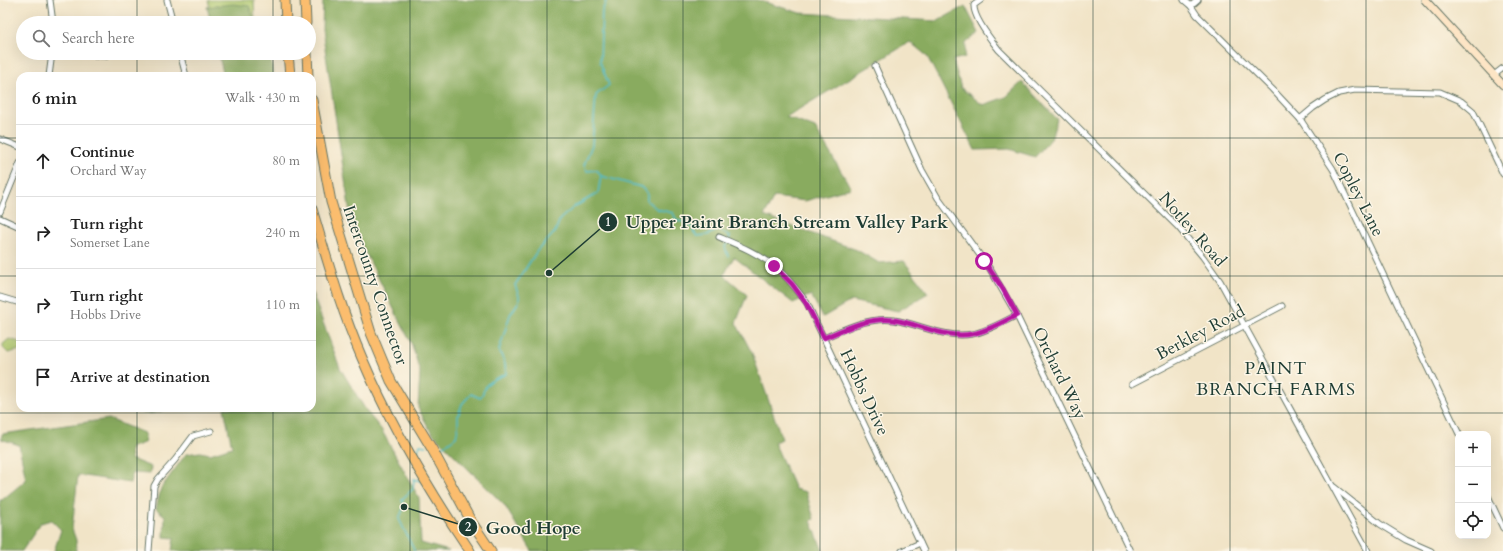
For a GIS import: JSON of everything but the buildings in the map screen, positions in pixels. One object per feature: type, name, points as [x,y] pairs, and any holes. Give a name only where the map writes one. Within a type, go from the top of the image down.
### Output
[{"type":"highway","points":[[285,0],[286,16]]},
{"type":"highway","points":[[305,0],[306,16]]},
{"type":"highway","points":[[289,60],[290,72]]},
{"type":"highway","points":[[307,60],[308,72]]},
{"type":"highway","name":"Intercounty Connector","points":[[316,121],[331,202],[371,333],[392,381],[432,449],[471,521],[491,551]]},
{"type":"highway","name":"Intercounty Connector","points":[[316,222],[340,302],[361,357],[381,402],[420,472],[470,551]]},
{"type":"main road","points":[[1425,0],[1503,85]]},
{"type":"street","points":[[50,0],[52,16]]},
{"type":"street","points":[[167,0],[171,16]]},
{"type":"street","name":"Notley Road","points":[[981,0],[974,5],[973,10],[988,36],[999,50],[1178,227],[1203,257],[1220,281],[1368,551]]},
{"type":"street","name":"Copley Lane","points":[[1184,0],[1300,119],[1333,169],[1458,431]]},
{"type":"street","points":[[1191,6],[1198,0]]},
{"type":"street","points":[[50,72],[51,60]]},
{"type":"street","points":[[182,60],[185,72]]},
{"type":"street","name":"Orchard Way","points":[[875,66],[922,170],[938,198],[990,269],[1017,315],[1130,551]]},
{"type":"street","points":[[1494,75],[1503,68]]},
{"type":"street","points":[[1300,119],[1313,108],[1339,93],[1354,90],[1440,92],[1461,101],[1473,111],[1503,174]]},
{"type":"street","points":[[0,139],[16,145]]},
{"type":"street","points":[[0,212],[16,173]]},
{"type":"street","points":[[0,218],[16,225]]},
{"type":"street","name":"Hobbs Drive","points":[[719,237],[752,252],[774,266],[792,284],[806,303],[824,338],[924,551]]},
{"type":"street","points":[[0,297],[16,302]]},
{"type":"street","name":"Berkley Road","points":[[1132,384],[1282,306]]},
{"type":"street","points":[[824,338],[853,326],[878,320],[894,320],[955,335],[972,334],[986,330],[1017,315]]},
{"type":"street","points":[[149,551],[154,486],[193,436],[211,431]]},
{"type":"street","points":[[1332,485],[1380,524],[1406,540],[1431,551]]},
{"type":"street","points":[[1491,502],[1503,528]]},
{"type":"street","points":[[902,551],[920,543]]},
{"type":"green space","points":[[208,0],[254,0],[255,16],[211,16]]},
{"type":"green space","points":[[323,0],[758,0],[800,13],[938,21],[965,6],[979,33],[966,43],[965,57],[953,60],[961,88],[983,105],[1006,97],[1022,82],[1057,119],[1051,139],[1035,157],[1009,149],[975,150],[927,56],[910,42],[786,117],[815,128],[851,188],[805,201],[774,197],[764,216],[857,250],[879,263],[904,261],[928,293],[898,311],[851,301],[823,317],[811,295],[793,303],[734,257],[724,275],[747,295],[736,323],[752,353],[782,439],[774,442],[795,489],[806,492],[814,519],[811,521],[823,551],[532,551],[505,506],[431,432],[418,408],[420,372],[412,345],[352,226],[322,29]]},
{"type":"green space","points":[[233,4],[249,6],[253,16],[209,16],[207,7]]},
{"type":"green space","points":[[220,60],[271,60],[273,72],[223,72]]},
{"type":"green space","points":[[316,304],[340,368],[367,412],[381,429],[419,498],[421,543],[449,551],[172,551],[174,538],[164,537],[165,516],[156,509],[161,488],[186,454],[200,452],[210,454],[232,447],[225,412],[316,412],[316,368],[318,366],[316,363]]},
{"type":"green space","points":[[9,339],[16,341],[16,351],[8,353],[3,348],[3,344]]},
{"type":"green space","points":[[142,412],[158,412],[149,413]]},
{"type":"green space","points":[[109,419],[144,433],[146,442],[130,448],[131,459],[151,467],[150,474],[132,473],[130,483],[78,475],[72,529],[76,540],[76,551],[54,551],[61,530],[51,520],[41,523],[22,551],[0,551],[0,500],[2,500],[26,480],[19,445],[1,439],[2,434]]},
{"type":"waterway","points":[[436,447],[441,448],[456,437],[458,416],[462,404],[471,394],[480,398],[487,384],[492,380],[506,374],[505,364],[499,350],[510,315],[519,301],[519,296],[515,285],[537,251],[555,232],[560,219],[574,207],[598,193],[601,176],[597,170],[587,171],[584,165],[592,145],[596,95],[609,85],[600,62],[602,11],[606,2],[605,0]]},
{"type":"waterway","points":[[601,176],[641,187],[647,193],[647,201],[657,209],[673,213],[677,221],[686,222],[694,229],[693,231],[697,236],[707,235],[718,230],[730,236],[729,239]]},
{"type":"waterway","points":[[727,243],[725,247],[728,256]]},
{"type":"waterway","points":[[422,467],[417,453],[420,445],[426,446]]},
{"type":"waterway","points":[[414,551],[399,519],[404,507],[402,499],[413,489],[414,479],[421,481]]},
{"type":"place","name":"Upper Paint Branch Stream Valley Park","points":[[549,273]]},
{"type":"place","name":"Good Hope","points":[[404,507]]},
{"type":"district","name":"PAINT BRANCH FARMS","points":[[1276,378]]},
{"type":"route","points":[[774,266],[792,284],[806,303],[824,338],[867,321],[878,320],[894,320],[955,335],[972,334],[986,330],[1017,315],[1003,289],[984,261]]}]
